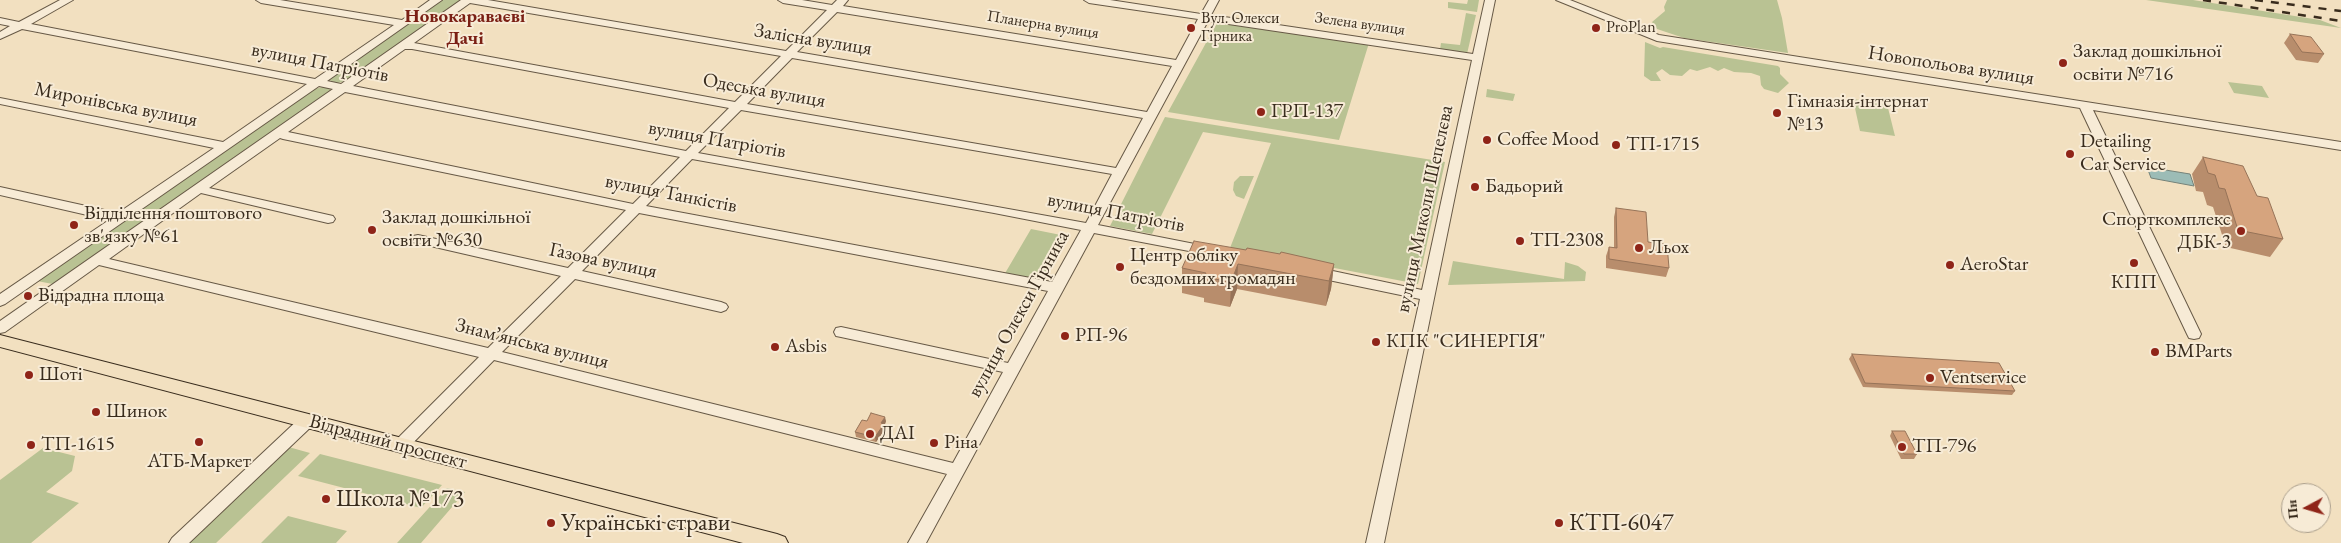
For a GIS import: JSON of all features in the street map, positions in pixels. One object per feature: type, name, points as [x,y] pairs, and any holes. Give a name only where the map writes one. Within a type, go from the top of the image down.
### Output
[{"type":"main road","name":"Відрадний проспект","points":[[0,341],[777,543]]},
{"type":"street","points":[[0,36],[68,0]]},
{"type":"street","points":[[262,0],[403,24]]},
{"type":"street","points":[[0,301],[437,0]]},
{"type":"street","points":[[0,328],[469,0]]},
{"type":"street","name":"Залісна вулиця","points":[[469,0],[1151,116]]},
{"type":"street","name":"Планерна вулиця","points":[[782,0],[839,4],[1180,64]]},
{"type":"street","name":"Зелена вулиця","points":[[1089,0],[1478,58]]},
{"type":"street","name":"вулиця Олекси Гірника","points":[[917,543],[1214,0]]},
{"type":"street","name":"вулиця Миколи Шепелєва","points":[[1375,543],[1490,0]]},
{"type":"street","name":"Новопольова вулиця","points":[[1561,0],[1657,38],[2341,146]]},
{"type":"street","points":[[401,445],[839,4]]},
{"type":"street","name":"вулиця Патріотів","points":[[0,20],[689,155],[1090,227],[1223,254]]},
{"type":"street","name":"Одеська вулиця","points":[[402,46],[412,46],[738,106],[1120,172]]},
{"type":"street","name":"Миронівська вулиця","points":[[0,101],[225,146]]},
{"type":"street","points":[[2085,106],[2194,334]]},
{"type":"street","name":"вулиця Танкістів","points":[[281,131],[283,135],[635,208],[1057,288]]},
{"type":"street","points":[[198,189],[328,219]]},
{"type":"street","points":[[0,192],[120,218]]},
{"type":"street","name":"Газова вулиця","points":[[418,240],[721,307]]},
{"type":"street","name":"Знамʼянська вулиця","points":[[96,260],[957,470]]},
{"type":"street","points":[[1299,269],[1427,296]]},
{"type":"street","points":[[841,332],[1012,369]]},
{"type":"street","points":[[178,543],[307,421]]},
{"type":"green space","points":[[439,0],[464,0],[346,81],[337,83],[329,80],[329,78]]},
{"type":"green space","points":[[1468,0],[1479,0],[1477,12],[1448,8],[1448,2],[1467,4]]},
{"type":"green space","points":[[1667,0],[1777,0],[1788,53],[1684,38],[1657,29],[1652,22],[1665,11],[1664,7]]},
{"type":"green space","points":[[2146,0],[2193,0],[2320,20],[2341,28]]},
{"type":"green space","points":[[1466,13],[1476,15],[1467,54],[1440,50],[1441,43],[1460,45]]},
{"type":"green space","points":[[1218,21],[1369,43],[1339,140],[1168,112]]},
{"type":"green space","points":[[1645,42],[1660,48],[1778,66],[1780,74],[1789,83],[1778,93],[1764,89],[1761,85],[1760,76],[1751,73],[1734,72],[1724,68],[1718,71],[1710,67],[1697,71],[1690,69],[1682,76],[1670,75],[1662,69],[1656,73],[1661,81],[1651,81],[1644,76]]},
{"type":"green space","points":[[2228,82],[2262,86],[2269,98],[2234,93]]},
{"type":"green space","points":[[330,88],[331,92],[58,285],[37,281],[314,89]]},
{"type":"green space","points":[[1487,89],[1515,94],[1513,101],[1486,97]]},
{"type":"green space","points":[[1853,99],[1887,104],[1895,136],[1860,131]]},
{"type":"green space","points":[[1165,117],[1445,162],[1418,284],[1230,248],[1271,143],[1203,132],[1152,234],[1110,226]]},
{"type":"green space","points":[[1240,176],[1254,176],[1244,199],[1236,196],[1233,190],[1234,182]]},
{"type":"green space","points":[[1031,229],[1066,236],[1040,282],[1004,275]]},
{"type":"green space","points":[[1453,261],[1564,279],[1565,262],[1578,266],[1586,272],[1585,281],[1448,285]]},
{"type":"green space","points":[[285,446],[310,453],[216,543],[181,543]]},
{"type":"green space","points":[[43,448],[75,456],[72,471],[46,492],[79,503],[31,543],[0,543],[0,480]]},
{"type":"green space","points":[[320,454],[442,485],[421,508],[298,476]]},
{"type":"green space","points":[[447,488],[465,492],[421,543],[397,543]]},
{"type":"green space","points":[[288,516],[347,531],[336,543],[261,543]]},
{"type":"water","points":[[2147,167],[2190,174],[2194,186],[2151,178]]},
{"type":"building","points":[[2290,34],[2311,37],[2324,54],[2302,52]]},
{"type":"building","points":[[2203,157],[2243,166],[2257,196],[2268,198],[2283,239],[2238,230],[2225,189],[2219,188],[2215,175],[2208,173]]},
{"type":"building","points":[[1616,208],[1646,212],[1648,242],[1667,244],[1669,268],[1609,259],[1609,247],[1617,248]]},
{"type":"building","points":[[1194,241],[1246,250],[1247,248],[1280,254],[1281,252],[1334,264],[1329,281],[1238,264],[1231,282],[1204,277],[1206,273],[1182,268]]},
{"type":"building","name":"Ventservice","points":[[1852,354],[1999,363],[2015,391],[1865,383]]},
{"type":"building","points":[[871,413],[885,417],[881,423],[884,424],[875,437],[855,432],[862,420],[867,421]]},
{"type":"building","points":[[1892,431],[1905,431],[1917,454],[1904,454]]},
{"type":"railway","points":[[2203,0],[2341,21]]},
{"type":"railway","points":[[2255,0],[2341,11]]},
{"type":"place","name":"Вул. Олекси Гірника","points":[[1191,28]]},
{"type":"place","name":"ProPlan","points":[[1596,28]]},
{"type":"place","name":"Заклад дошкільної освіти №716","points":[[2063,63]]},
{"type":"place","name":"ГРП-137","points":[[1261,112]]},
{"type":"place","name":"Гімназія-інтернат №13","points":[[1777,113]]},
{"type":"place","name":"Coffee Mood","points":[[1487,140]]},
{"type":"place","name":"ТП-1715","points":[[1616,145]]},
{"type":"place","name":"Detailing Car Service","points":[[2070,154]]},
{"type":"place","name":"Бадьорий","points":[[1475,187]]},
{"type":"place","name":"Відділення поштового зв'язку №61","points":[[74,225]]},
{"type":"place","name":"Заклад дошкільної освіти №630","points":[[372,230]]},
{"type":"place","name":"Спорткомплекс ДБК-3","points":[[2241,231]]},
{"type":"place","name":"ТП-2308","points":[[1520,241]]},
{"type":"place","name":"Льох","points":[[1639,248]]},
{"type":"place","name":"КПП","points":[[2134,263]]},
{"type":"place","name":"AeroStar","points":[[1950,265]]},
{"type":"place","name":"Центр обліку бездомних громадян","points":[[1120,267]]},
{"type":"place","name":"Відрадна площа","points":[[28,296]]},
{"type":"place","name":"РП-96","points":[[1065,336]]},
{"type":"place","name":"КПК \"СИНЕРГІЯ\"","points":[[1376,342]]},
{"type":"place","name":"Asbis","points":[[775,347]]},
{"type":"place","name":"BMParts","points":[[2155,352]]},
{"type":"place","name":"Шоті","points":[[29,375]]},
{"type":"place","name":"Ventservice","points":[[1930,378]]},
{"type":"place","name":"Шинок","points":[[96,412]]},
{"type":"place","name":"ДАІ","points":[[870,434]]},
{"type":"place","name":"АТБ-Маркет","points":[[199,442]]},
{"type":"place","name":"Ріна","points":[[934,443]]},
{"type":"place","name":"ТП-1615","points":[[31,445]]},
{"type":"place","name":"ТП-796","points":[[1902,447]]},
{"type":"place","name":"Школа №173","points":[[326,499]]},
{"type":"place","name":"Українські страви","points":[[551,523]]},
{"type":"place","name":"КТП-6047","points":[[1559,523]]},
{"type":"district","name":"Новокараваєві Дачі","points":[[465,28]]}]
